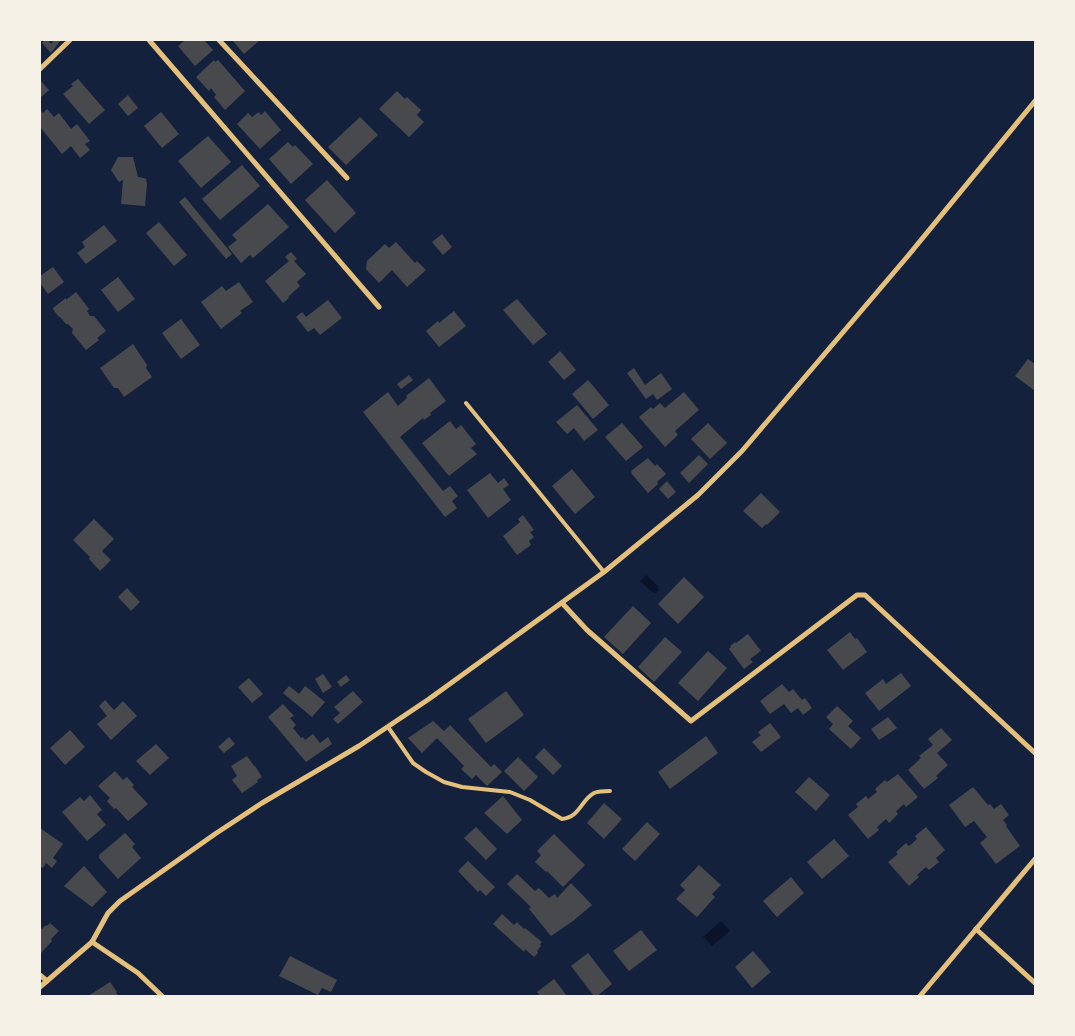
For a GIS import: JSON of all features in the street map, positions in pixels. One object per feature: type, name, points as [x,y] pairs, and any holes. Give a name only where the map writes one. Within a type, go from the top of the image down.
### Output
[{"type":"street","points":[[40,69],[70,40]]},
{"type":"street","points":[[149,40],[378,307]]},
{"type":"street","points":[[220,40],[347,178]]},
{"type":"street","points":[[40,987],[92,942],[108,913],[120,901],[214,834],[262,803],[359,746],[430,699],[604,572],[698,495],[742,451],[907,257],[1035,101]]},
{"type":"street","points":[[562,603],[587,630],[691,721],[857,595],[865,595],[1035,752]]},
{"type":"street","points":[[920,996],[1035,859]]},
{"type":"street","points":[[976,930],[1035,983]]},
{"type":"street","points":[[92,942],[138,973],[162,996]]},
{"type":"street","points":[[40,975],[47,981]]},
{"type":"lane","points":[[466,403],[604,572]]},
{"type":"lane","points":[[388,727],[413,763],[444,782],[510,792],[530,800],[562,819],[574,815],[593,794],[610,791]]},
{"type":"water","points":[[646,575],[658,586],[659,590],[656,593],[652,592],[640,581]]},
{"type":"water","points":[[721,921],[730,931],[712,946],[703,937]]},
{"type":"building","points":[[48,40],[51,44],[54,40],[61,40],[51,53],[42,43]]},
{"type":"building","points":[[185,40],[204,40],[213,50],[195,66],[178,46]]},
{"type":"building","points":[[232,40],[260,40],[244,54]]},
{"type":"building","points":[[214,60],[215,62],[218,60],[245,91],[225,110],[214,97],[216,95],[211,88],[209,91],[196,77]]},
{"type":"building","points":[[78,79],[105,110],[89,124],[63,94]]},
{"type":"building","points":[[40,80],[49,90],[40,98]]},
{"type":"building","points":[[397,91],[405,99],[407,97],[421,110],[417,115],[424,122],[409,137],[379,109]]},
{"type":"building","points":[[128,95],[138,108],[128,116],[118,104]]},
{"type":"building","points":[[47,109],[54,117],[59,113],[71,129],[77,124],[90,141],[85,144],[90,150],[80,158],[71,146],[62,154],[40,127],[40,110],[43,113]]},
{"type":"building","points":[[265,111],[281,130],[260,149],[237,124],[248,113],[252,117],[259,112],[261,115]]},
{"type":"building","points":[[161,112],[179,134],[162,148],[144,126]]},
{"type":"building","points":[[360,117],[378,135],[346,165],[328,147]]},
{"type":"building","points":[[208,136],[231,162],[201,188],[178,161]]},
{"type":"building","points":[[288,142],[293,147],[295,145],[313,164],[291,184],[269,159]]},
{"type":"building","points":[[118,157],[133,157],[138,177],[146,179],[145,206],[121,204],[123,180],[119,182],[111,170]]},
{"type":"building","points":[[242,165],[260,186],[220,220],[202,199]]},
{"type":"building","points":[[327,180],[356,213],[335,233],[305,200]]},
{"type":"building","points":[[185,197],[232,254],[226,259],[179,202]]},
{"type":"building","points":[[268,204],[289,227],[253,258],[250,255],[241,263],[228,247],[237,240],[232,235]]},
{"type":"building","points":[[159,222],[187,255],[174,266],[146,233]]},
{"type":"building","points":[[104,225],[117,241],[86,264],[77,253],[85,247],[82,242]]},
{"type":"building","points":[[442,234],[452,247],[443,255],[432,242]]},
{"type":"building","points":[[396,242],[415,263],[417,261],[426,270],[407,287],[392,270],[379,283],[366,269],[367,261],[385,244],[389,248]]},
{"type":"building","points":[[291,252],[297,259],[294,261],[306,274],[297,282],[300,286],[283,303],[265,281],[289,261],[285,257]]},
{"type":"building","points":[[53,267],[64,282],[48,294],[40,283],[40,276]]},
{"type":"building","points":[[118,277],[135,299],[118,312],[101,290]]},
{"type":"building","points":[[239,282],[253,302],[240,311],[242,313],[221,329],[201,302],[222,286],[226,291]]},
{"type":"building","points":[[76,292],[89,309],[87,311],[90,316],[94,316],[106,331],[97,338],[99,340],[86,350],[72,333],[73,329],[53,309]]},
{"type":"building","points":[[517,299],[547,334],[533,345],[503,310]]},
{"type":"building","points":[[328,300],[342,318],[320,335],[314,328],[308,332],[296,317],[302,312],[306,317]]},
{"type":"building","points":[[454,311],[466,326],[439,347],[426,331]]},
{"type":"building","points":[[181,319],[200,345],[181,359],[162,333]]},
{"type":"building","points":[[133,344],[147,365],[146,368],[152,377],[124,397],[118,388],[114,388],[100,368]]},
{"type":"building","points":[[560,351],[576,370],[564,380],[548,362]]},
{"type":"building","points":[[1028,359],[1035,364],[1035,391],[1015,376]]},
{"type":"building","points":[[634,368],[645,385],[661,373],[672,389],[657,400],[653,394],[646,399],[627,373]]},
{"type":"building","points":[[409,375],[413,380],[401,389],[397,384]]},
{"type":"building","points":[[429,378],[446,401],[430,413],[431,415],[424,420],[423,418],[400,437],[443,491],[450,486],[458,496],[452,501],[457,508],[445,517],[363,412],[388,392],[398,406],[407,398],[406,396]]},
{"type":"building","points":[[588,380],[609,405],[593,419],[572,394]]},
{"type":"building","points":[[684,392],[699,410],[675,431],[678,435],[665,447],[639,417],[651,407],[653,409],[660,403],[665,408]]},
{"type":"building","points":[[577,405],[598,430],[584,441],[574,428],[567,434],[556,422]]},
{"type":"building","points":[[450,421],[456,429],[461,425],[476,444],[471,448],[477,454],[449,476],[422,443]]},
{"type":"building","points":[[622,423],[643,447],[626,461],[605,437]]},
{"type":"building","points":[[708,423],[727,443],[710,459],[691,439]]},
{"type":"building","points":[[699,455],[708,464],[689,483],[680,473]]},
{"type":"building","points":[[648,458],[666,474],[648,493],[631,471]]},
{"type":"building","points":[[572,469],[595,497],[575,514],[552,486]]},
{"type":"building","points":[[490,473],[498,483],[504,478],[509,485],[503,489],[511,500],[488,518],[467,490]]},
{"type":"building","points":[[667,481],[676,492],[668,499],[659,489]]},
{"type":"building","points":[[761,493],[780,512],[762,528],[743,511]]},
{"type":"building","points":[[523,515],[534,530],[530,532],[534,537],[529,541],[531,545],[517,555],[503,536],[520,522],[518,519]]},
{"type":"building","points":[[94,519],[114,539],[102,551],[111,560],[100,571],[89,559],[90,557],[73,540]]},
{"type":"building","points":[[684,577],[704,597],[678,624],[658,604]]},
{"type":"building","points":[[127,588],[140,602],[131,611],[118,597]]},
{"type":"building","points":[[633,606],[651,623],[623,654],[604,637]]},
{"type":"building","points":[[850,632],[867,652],[843,670],[827,650]]},
{"type":"building","points":[[748,634],[761,651],[750,659],[753,662],[744,669],[729,649],[735,642]]},
{"type":"building","points":[[665,637],[682,652],[654,682],[638,667]]},
{"type":"building","points":[[708,651],[727,668],[698,701],[678,683]]},
{"type":"building","points":[[901,673],[911,686],[879,711],[865,693],[883,679],[886,684]]},
{"type":"building","points":[[323,674],[332,687],[323,693],[315,679]]},
{"type":"building","points":[[346,675],[350,680],[341,687],[337,682]]},
{"type":"building","points":[[249,678],[263,694],[252,703],[238,687]]},
{"type":"building","points":[[782,684],[789,692],[793,689],[802,700],[805,698],[812,708],[803,715],[798,708],[791,713],[784,704],[770,714],[760,701]]},
{"type":"building","points":[[289,686],[299,694],[305,686],[325,702],[312,717],[283,693]]},
{"type":"building","points":[[353,691],[363,702],[338,724],[333,719],[340,713],[334,707]]},
{"type":"building","points":[[506,691],[524,715],[486,743],[468,719]]},
{"type":"building","points":[[105,700],[114,710],[123,701],[137,716],[111,740],[97,724],[107,716],[99,706]]},
{"type":"building","points":[[283,704],[294,716],[290,718],[296,725],[293,728],[301,738],[303,737],[305,740],[313,734],[320,743],[328,737],[332,744],[306,762],[268,717]]},
{"type":"building","points":[[837,706],[853,721],[848,726],[861,738],[851,749],[829,729],[833,724],[826,717]]},
{"type":"building","points":[[888,717],[897,728],[879,740],[871,729]]},
{"type":"building","points":[[433,721],[444,731],[450,725],[491,767],[494,764],[502,772],[487,786],[476,775],[472,779],[461,769],[464,766],[437,738],[422,753],[408,738]]},
{"type":"building","points":[[770,723],[781,737],[761,752],[752,742],[761,735],[758,732]]},
{"type":"building","points":[[941,728],[952,740],[937,753],[948,765],[936,776],[938,778],[924,789],[908,770],[921,758],[919,756],[933,745],[928,739]]},
{"type":"building","points":[[70,730],[85,747],[65,765],[50,748]]},
{"type":"building","points":[[706,736],[718,753],[670,789],[658,772]]},
{"type":"building","points":[[229,737],[235,744],[224,753],[218,747]]},
{"type":"building","points":[[156,744],[169,758],[150,775],[136,761]]},
{"type":"building","points":[[544,748],[562,766],[553,775],[535,757]]},
{"type":"building","points":[[247,756],[262,777],[242,793],[232,780],[237,776],[231,766]]},
{"type":"building","points":[[518,757],[538,777],[524,791],[504,771]]},
{"type":"building","points":[[115,771],[123,780],[127,777],[134,785],[132,787],[148,804],[128,821],[107,801],[110,798],[98,786]]},
{"type":"building","points":[[898,774],[918,797],[906,807],[904,804],[896,811],[898,814],[889,823],[886,819],[877,827],[879,830],[868,839],[848,815],[858,807],[856,804],[866,796],[868,799],[877,792],[875,789],[885,780],[887,782]]},
{"type":"building","points":[[809,777],[830,795],[816,811],[795,792]]},
{"type":"building","points":[[973,787],[988,805],[990,804],[994,809],[1001,804],[1009,815],[1003,820],[1020,846],[996,864],[980,843],[987,837],[974,821],[965,827],[949,805]]},
{"type":"building","points":[[90,795],[102,810],[97,814],[106,825],[87,841],[62,812],[80,797],[84,801]]},
{"type":"building","points":[[503,796],[522,820],[507,834],[484,813]]},
{"type":"building","points":[[604,803],[622,819],[604,839],[587,823]]},
{"type":"building","points":[[647,822],[660,834],[635,861],[622,849]]},
{"type":"building","points":[[476,827],[497,849],[486,860],[464,838]]},
{"type":"building","points":[[926,827],[945,850],[936,858],[939,862],[929,870],[926,867],[909,886],[888,862],[898,854],[896,852],[906,843],[909,846],[917,839],[915,836]]},
{"type":"building","points":[[40,828],[63,844],[53,858],[57,861],[52,868],[46,863],[43,868],[40,866]]},
{"type":"building","points":[[125,833],[135,844],[132,847],[141,858],[118,879],[99,858],[99,855]]},
{"type":"building","points":[[554,834],[585,865],[563,887],[535,862],[541,855],[537,851]]},
{"type":"building","points":[[834,839],[849,856],[822,879],[807,862]]},
{"type":"building","points":[[468,861],[495,887],[486,896],[480,890],[478,892],[458,871]]},
{"type":"building","points":[[699,865],[721,885],[712,894],[715,897],[697,917],[676,899],[685,890],[680,885]]},
{"type":"building","points":[[84,866],[107,892],[92,907],[64,886]]},
{"type":"building","points":[[517,874],[535,891],[539,888],[549,898],[555,894],[557,898],[571,883],[592,905],[551,936],[529,909],[531,907],[507,884]]},
{"type":"building","points":[[791,877],[804,893],[777,917],[763,901]]},
{"type":"building","points":[[502,914],[514,925],[517,922],[542,942],[537,951],[538,953],[534,957],[525,949],[524,952],[493,924]]},
{"type":"building","points":[[50,923],[59,931],[40,954],[40,927],[42,929]]},
{"type":"building","points":[[641,930],[657,950],[629,971],[613,951]]},
{"type":"building","points":[[753,951],[771,972],[752,988],[735,967]]},
{"type":"building","points":[[588,953],[612,984],[597,996],[594,996],[571,966]]},
{"type":"building","points":[[290,956],[337,980],[331,992],[322,988],[318,995],[279,976]]},
{"type":"building","points":[[554,979],[567,996],[540,996],[537,992]]},
{"type":"building","points":[[110,982],[119,996],[88,996]]}]
